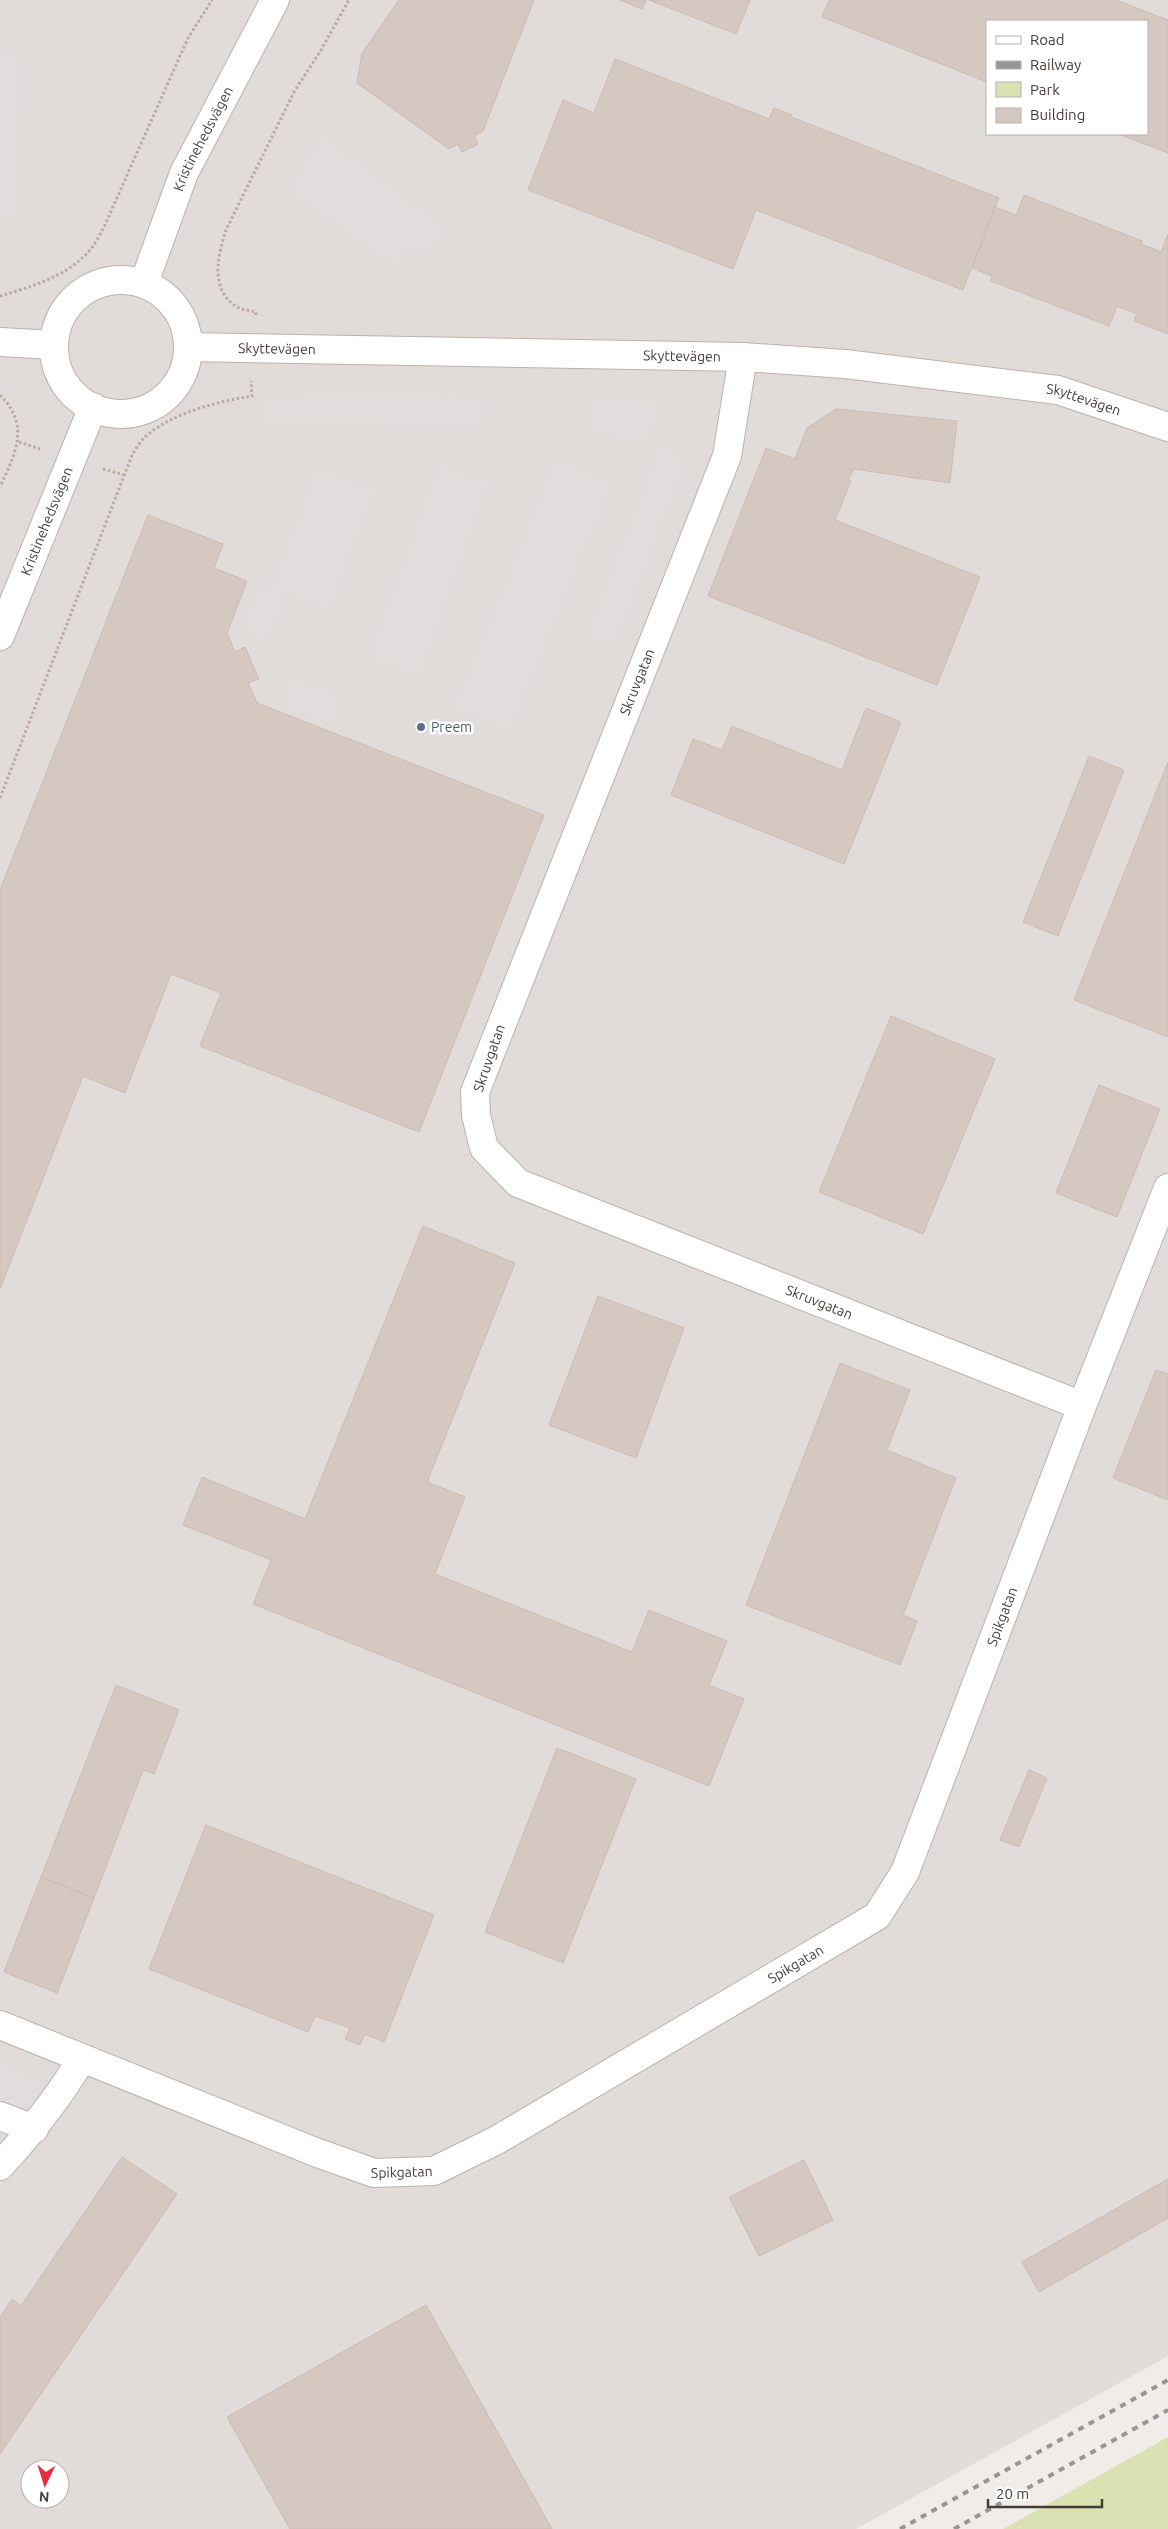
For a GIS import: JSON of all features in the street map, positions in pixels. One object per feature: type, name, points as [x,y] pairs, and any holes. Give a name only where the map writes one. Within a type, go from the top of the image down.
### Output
[{"type":"street","name":"Kristinehedsvägen","points":[[144,284],[184,173],[275,0]]},
{"type":"street","points":[[115,280],[144,284],[167,298],[180,314],[185,326],[188,347],[186,364],[168,395],[153,405],[137,412],[119,414],[93,408],[77,397],[64,382],[56,364],[54,345],[61,317],[79,294],[96,285],[115,280]]},
{"type":"street","points":[[0,342],[54,345]]},
{"type":"street","name":"Skyttevägen","points":[[188,347],[743,357],[845,364],[1058,390],[1168,427]]},
{"type":"street","name":"Skruvgatan","points":[[743,357],[728,456],[475,1092],[476,1115],[484,1148],[518,1183],[1082,1406]]},
{"type":"street","name":"Kristinehedsvägen","points":[[0,636],[93,408]]},
{"type":"street","name":"Spikgatan","points":[[0,2025],[316,2152],[374,2173],[434,2171],[506,2135],[877,1916],[905,1872],[1082,1406],[1168,1188]]},
{"type":"street","points":[[0,2166],[34,2129],[69,2081],[82,2058]]},
{"type":"street","points":[[0,2116],[34,2129]]},
{"type":"path","points":[[0,296],[45,281],[70,267],[90,250],[104,227],[188,38],[212,0]]},
{"type":"path","points":[[0,798],[132,455],[145,437],[164,424],[220,402],[252,396],[249,348],[256,312],[237,308],[225,296],[217,278],[221,246],[226,230],[294,92],[321,50],[349,0]]},
{"type":"path","points":[[0,395],[7,402],[17,423],[19,442],[0,487]]},
{"type":"shaded area","points":[[0,0],[1168,0],[1168,2356],[856,2529],[0,2529]]},
{"type":"shaded area","points":[[0,53],[21,55],[15,214],[0,213]]},
{"type":"shaded area","points":[[322,138],[446,230],[430,253],[413,242],[396,265],[289,188]]},
{"type":"shaded area","points":[[330,394],[484,398],[483,426],[263,424],[262,401]]},
{"type":"shaded area","points":[[591,400],[654,404],[658,410],[653,438],[589,433]]},
{"type":"shaded area","points":[[659,448],[687,459],[617,644],[586,632]]},
{"type":"shaded area","points":[[555,460],[612,484],[511,730],[454,706]]},
{"type":"shaded area","points":[[437,466],[489,485],[421,674],[369,656]]},
{"type":"shaded area","points":[[315,470],[375,493],[331,609],[271,586]]},
{"type":"shaded area","points":[[257,588],[284,599],[268,640],[240,629]]},
{"type":"shaded area","points":[[291,681],[341,698],[333,723],[283,706]]},
{"type":"shaded area","points":[[0,2067],[44,2084],[30,2115],[0,2103]]},
{"type":"green space","points":[[1168,2437],[1168,2529],[1003,2529]]},
{"type":"building","points":[[399,0],[534,0],[483,131],[474,136],[478,144],[462,152],[458,144],[449,149],[357,83],[362,53]]},
{"type":"building","points":[[620,0],[646,0],[642,9]]},
{"type":"building","points":[[649,0],[750,0],[736,34]]},
{"type":"building","points":[[829,0],[1116,0],[1168,20],[1168,153],[1122,135],[1148,135],[1148,20],[986,20],[986,82],[822,17]]},
{"type":"building","points":[[615,59],[769,119],[774,108],[792,115],[791,117],[999,198],[963,290],[756,210],[733,269],[528,190],[563,100],[594,113]]},
{"type":"building","points":[[1024,195],[1142,241],[1141,244],[1161,252],[1168,234],[1168,334],[1134,321],[1137,314],[1117,306],[1109,326],[991,281],[992,276],[972,268],[995,207],[1016,215]]},
{"type":"building","points":[[836,409],[957,421],[950,483],[854,469],[848,480],[851,481],[835,520],[980,577],[937,685],[708,596],[766,448],[795,459],[807,428]]},
{"type":"building","points":[[148,515],[223,544],[214,568],[247,581],[227,633],[235,652],[245,647],[259,679],[248,683],[257,703],[544,815],[419,1132],[200,1046],[221,993],[171,974],[125,1093],[83,1076],[0,1289],[0,890]]},
{"type":"building","points":[[866,708],[901,722],[844,864],[671,795],[693,739],[722,750],[732,726],[842,770]]},
{"type":"building","points":[[1089,756],[1124,770],[1058,936],[1023,922]]},
{"type":"building","points":[[1168,762],[1168,1037],[1074,1000]]},
{"type":"building","points":[[891,1016],[995,1059],[923,1234],[819,1192]]},
{"type":"building","points":[[1099,1085],[1160,1109],[1117,1217],[1056,1193]]},
{"type":"building","points":[[423,1226],[515,1263],[427,1482],[465,1497],[435,1574],[632,1652],[649,1610],[727,1641],[709,1685],[744,1699],[709,1786],[253,1604],[271,1560],[183,1525],[202,1477],[305,1519]]},
{"type":"building","points":[[598,1296],[684,1328],[636,1458],[549,1425]]},
{"type":"building","points":[[840,1363],[910,1390],[887,1450],[956,1478],[903,1615],[917,1621],[900,1665],[746,1605]]},
{"type":"building","points":[[1156,1370],[1168,1374],[1168,1500],[1113,1478]]},
{"type":"building","points":[[116,1685],[179,1710],[154,1774],[143,1770],[94,1898],[41,1877]]},
{"type":"building","points":[[557,1748],[636,1779],[563,1963],[485,1932]]},
{"type":"building","points":[[1029,1770],[1047,1778],[1019,1847],[1000,1840]]},
{"type":"building","points":[[206,1825],[434,1915],[384,2042],[365,2034],[360,2045],[345,2039],[350,2028],[315,2016],[308,2032],[149,1969]]},
{"type":"building","points":[[41,1877],[94,1898],[57,1993],[4,1972]]},
{"type":"building","points":[[122,2157],[177,2194],[0,2454],[0,2317],[12,2299],[21,2306]]},
{"type":"building","points":[[804,2160],[833,2220],[759,2256],[729,2197]]},
{"type":"building","points":[[1168,2179],[1168,2218],[1039,2292],[1022,2262]]},
{"type":"building","points":[[426,2305],[552,2529],[290,2529],[227,2417]]},
{"type":"railway","points":[[900,2529],[1168,2380]]},
{"type":"railway","points":[[954,2529],[1168,2410]]},
{"type":"place","name":"Preem","points":[[421,727]]}]
